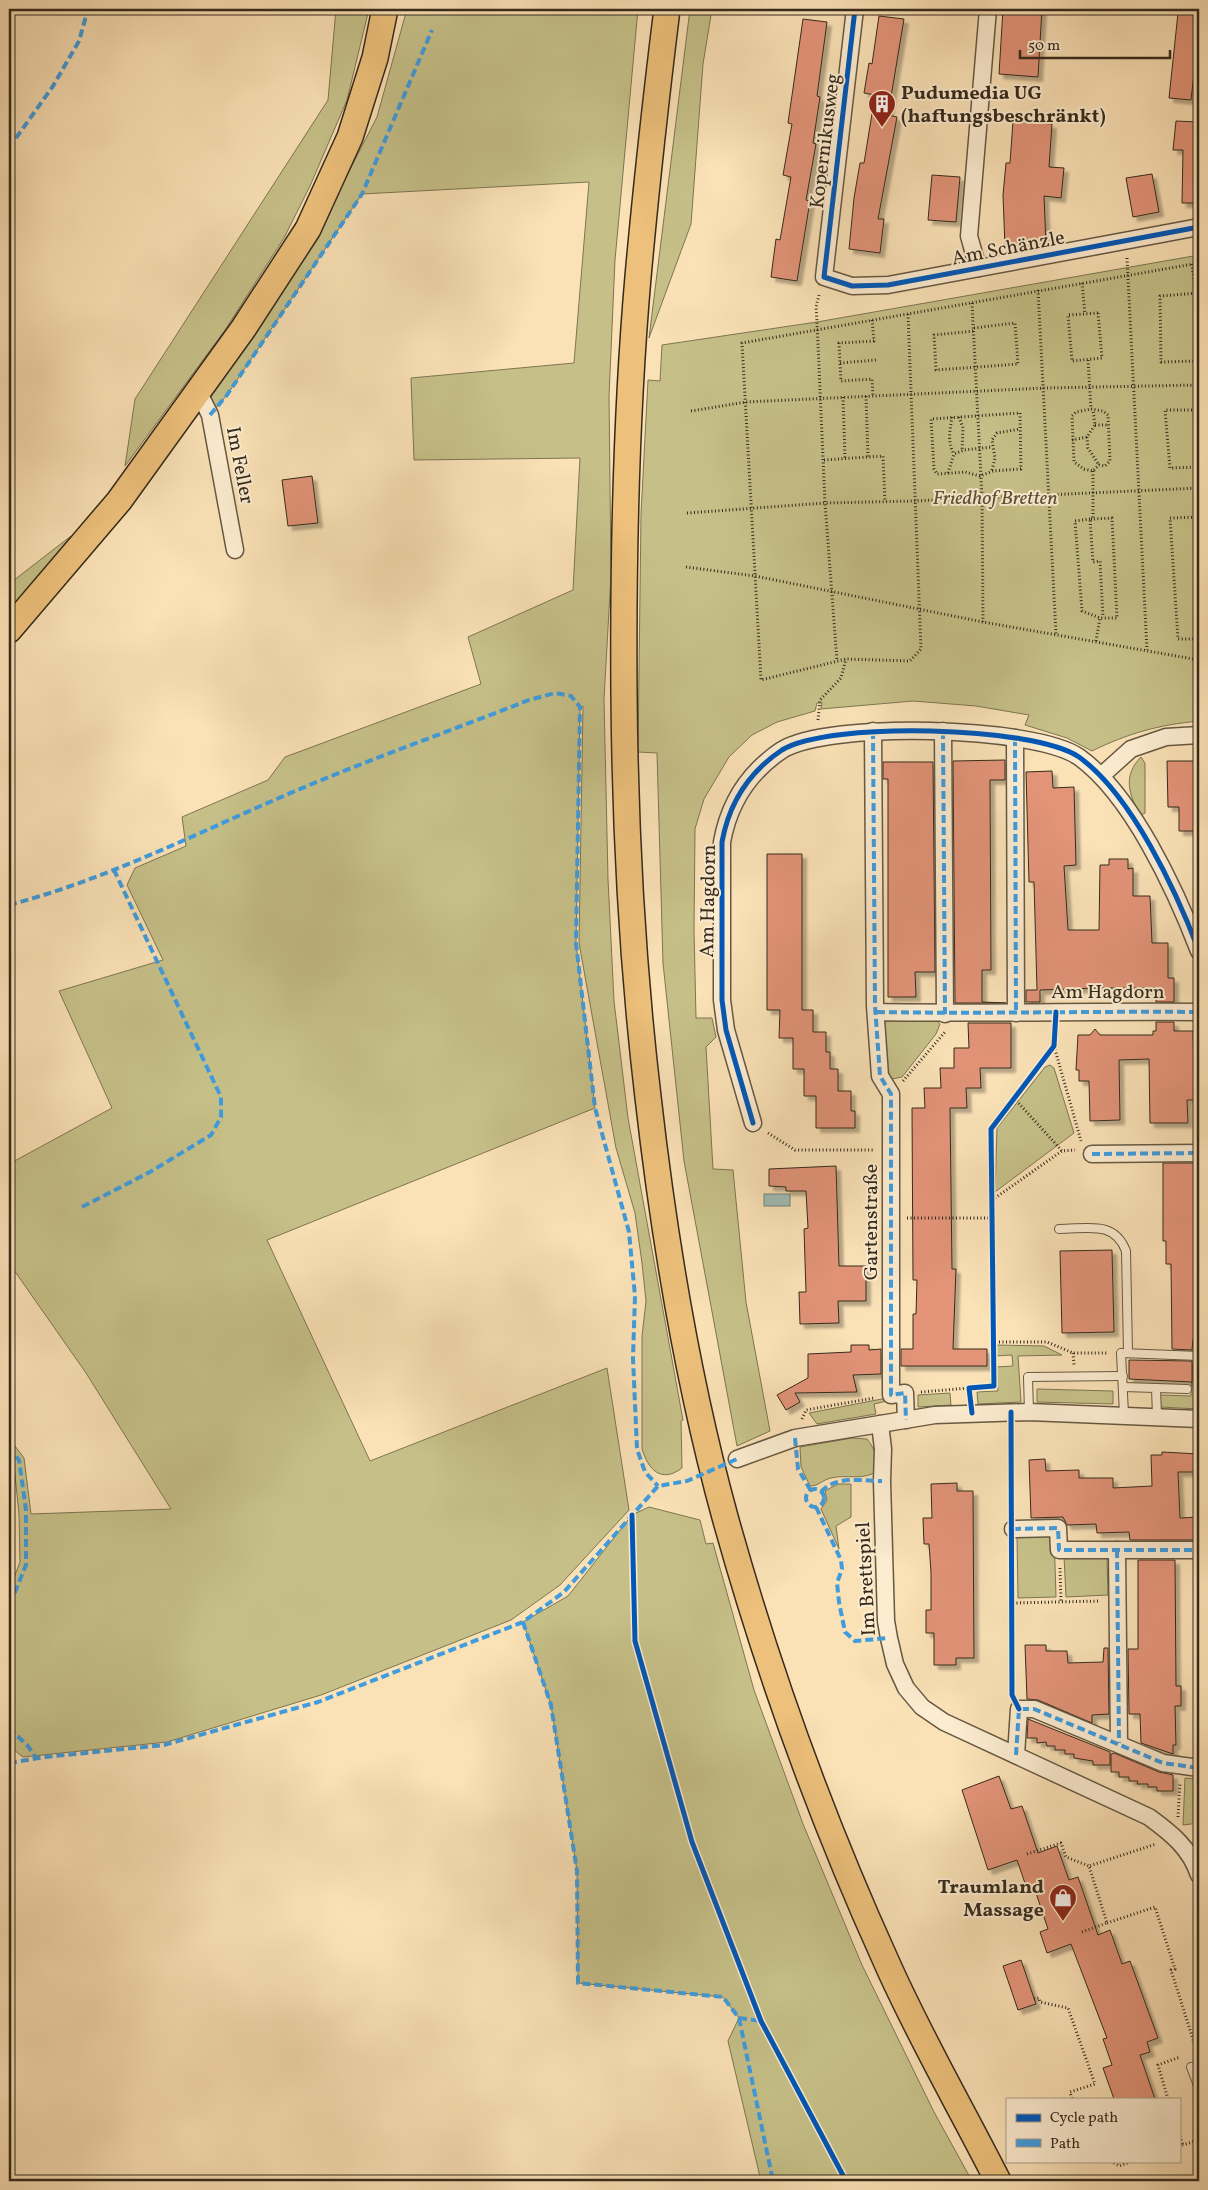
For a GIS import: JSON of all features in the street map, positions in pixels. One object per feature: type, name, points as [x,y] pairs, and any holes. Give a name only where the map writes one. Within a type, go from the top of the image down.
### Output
[{"type":"main road","points":[[9,630],[119,501],[273,285],[308,229],[350,137],[374,58],[385,9]]},
{"type":"main road","points":[[666,10],[638,278],[630,396],[622,594],[624,776],[635,974],[656,1168],[688,1361],[700,1420],[726,1518],[765,1648],[821,1806],[886,1963],[998,2181]]},
{"type":"street","name":"Kopernikusweg","points":[[824,277],[855,9]]},
{"type":"street","points":[[978,268],[969,236],[988,9]]},
{"type":"street","name":"Am Schänzle","points":[[824,277],[852,286],[888,285],[1199,227]]},
{"type":"street","name":"Im Feller","points":[[198,391],[210,415],[235,550]]},
{"type":"street","points":[[943,731],[945,1014]]},
{"type":"street","name":"Am Hagdorn","points":[[753,1123],[726,1030],[722,1000],[722,842],[728,814],[746,782],[762,765],[784,749],[816,738],[873,732],[943,731],[1015,738],[1052,744],[1078,757],[1101,776],[1125,808],[1160,862],[1184,912],[1199,951]]},
{"type":"street","points":[[873,732],[877,1012]]},
{"type":"street","points":[[1101,776],[1130,749],[1166,737],[1199,735]]},
{"type":"street","points":[[1015,738],[1016,1012]]},
{"type":"street","name":"Am Hagdorn","points":[[877,1012],[945,1014],[1080,1010],[1199,1012]]},
{"type":"street","name":"Gartenstraße","points":[[877,1012],[880,1076],[891,1094],[892,1218],[898,1394],[906,1420]]},
{"type":"street","points":[[1088,1151],[1199,1154]]},
{"type":"street","points":[[737,1459],[795,1438],[906,1420],[972,1413],[1124,1414],[1199,1419]]},
{"type":"street","name":"Im Brettspiel","points":[[880,1424],[884,1449],[882,1481],[886,1621],[895,1664],[906,1688],[922,1707],[944,1722],[1149,1817],[1176,1837],[1198,1866]]},
{"type":"street","points":[[1013,1529],[1058,1528],[1059,1550],[1199,1550]]},
{"type":"street","points":[[1118,1550],[1119,1743]]},
{"type":"street","points":[[1016,1755],[1019,1709],[1034,1709],[1163,1763],[1180,1767],[1199,1768]]},
{"type":"lane","points":[[1059,1229],[1100,1229],[1112,1231],[1120,1238],[1126,1251],[1125,1353],[1122,1376],[1124,1414]]},
{"type":"lane","points":[[1125,1353],[1199,1356]]},
{"type":"lane","points":[[1029,1412],[1028,1377],[1122,1376]]},
{"type":"lane","points":[[1123,1387],[1187,1389]]},
{"type":"lane","points":[[1156,1388],[1157,1416]]},
{"type":"lane","points":[[1191,2067],[1199,2088]]},
{"type":"path","points":[[1125,240],[1129,274],[1135,384],[1147,650]]},
{"type":"path","points":[[908,314],[921,648],[910,661],[846,659],[762,680],[754,576],[752,508],[742,343],[1199,263]]},
{"type":"path","points":[[1192,264],[1198,293],[1199,327]]},
{"type":"path","points":[[824,277],[816,306],[825,503],[837,661]]},
{"type":"path","points":[[1082,283],[1086,314]]},
{"type":"path","points":[[1038,290],[1045,388],[1056,634]]},
{"type":"path","points":[[1198,293],[1160,296],[1162,362],[1199,362]]},
{"type":"path","points":[[972,303],[982,497],[983,622]]},
{"type":"path","points":[[1098,313],[1102,358],[1088,360],[1072,361],[1068,315],[1098,313]]},
{"type":"path","points":[[872,320],[874,341],[839,343],[841,381],[872,379],[873,396]]},
{"type":"path","points":[[1015,323],[1018,364],[936,370],[934,335],[974,329],[1015,323]]},
{"type":"path","points":[[840,363],[876,360]]},
{"type":"path","points":[[1088,360],[1089,386],[1092,410],[1095,425],[1087,437],[1088,448],[1099,465],[1106,466],[1110,461],[1108,415],[1103,412],[1092,410],[1076,412],[1072,416],[1072,440],[1074,462],[1084,470],[1093,471]]},
{"type":"path","points":[[691,410],[746,402],[866,396],[1135,384],[1199,385]]},
{"type":"path","points":[[866,396],[868,457]]},
{"type":"path","points":[[843,398],[845,458]]},
{"type":"path","points":[[1199,410],[1165,410],[1170,468],[1199,467]]},
{"type":"path","points":[[1020,413],[1021,469],[992,471],[980,476],[972,473],[937,474],[934,469],[931,419],[959,417],[1020,413]]},
{"type":"path","points":[[948,473],[954,454],[948,435],[952,417]]},
{"type":"path","points":[[959,417],[963,428],[962,451]]},
{"type":"path","points":[[1095,425],[1108,425]]},
{"type":"path","points":[[992,471],[995,458],[992,440],[997,433],[1020,429]]},
{"type":"path","points":[[1072,440],[1087,437]]},
{"type":"path","points":[[954,454],[979,448],[992,448]]},
{"type":"path","points":[[824,460],[883,456],[886,502]]},
{"type":"path","points":[[1096,641],[1102,618],[1100,561],[1093,562],[1092,492],[1093,471],[1099,465]]},
{"type":"path","points":[[687,513],[825,503],[914,501],[1199,488]]},
{"type":"path","points":[[1199,517],[1170,518],[1178,639],[1199,639]]},
{"type":"path","points":[[1112,518],[1117,618],[1102,618],[1082,611],[1075,521],[1092,519],[1112,518]]},
{"type":"path","points":[[686,567],[754,576],[983,622],[1199,660]]},
{"type":"path","points":[[816,738],[820,700],[840,678],[846,659]]},
{"type":"path","points":[[1056,1012],[1054,1046],[1088,1151]]},
{"type":"path","points":[[891,1094],[945,1032],[945,1014]]},
{"type":"path","points":[[1049,1053],[1054,1046]]},
{"type":"path","points":[[1008,1106],[1020,1091]]},
{"type":"path","points":[[992,1200],[1062,1151],[1014,1098]]},
{"type":"path","points":[[753,1123],[795,1150],[856,1150]]},
{"type":"path","points":[[991,1191],[992,1227]]},
{"type":"path","points":[[892,1218],[992,1218]]},
{"type":"path","points":[[992,1332],[992,1351]]},
{"type":"path","points":[[992,1342],[1047,1342],[1073,1353],[1125,1353]]},
{"type":"path","points":[[806,1410],[898,1394],[978,1387]]},
{"type":"path","points":[[969,1388],[972,1413]]},
{"type":"path","points":[[1059,1550],[1061,1602]]},
{"type":"path","points":[[1013,1594],[1013,1612]]},
{"type":"path","points":[[1013,1603],[1118,1600]]},
{"type":"path","points":[[1027,1854],[1061,1843],[1066,1857],[1089,1866],[1176,1837],[1180,1767]]},
{"type":"path","points":[[1089,1866],[1107,1923]]},
{"type":"path","points":[[1082,1932],[1155,1907],[1175,1968],[1171,1970],[1197,2052],[1189,2054]]},
{"type":"path","points":[[1034,2000],[1039,1998],[1040,2002],[1068,2008],[1095,2084],[1070,2092],[1072,2098]]},
{"type":"path","points":[[1168,2098],[1158,2065],[1182,2057]]},
{"type":"path","points":[[1181,2146],[1199,2140]]},
{"type":"path","points":[[1113,2162],[1119,2166],[1130,2162]]},
{"type":"green space","points":[[336,9],[369,9],[347,100],[310,186],[284,238],[225,330],[125,466],[135,399],[328,100]]},
{"type":"green space","points":[[407,9],[638,9],[615,260],[609,396],[611,575],[604,699],[608,879],[614,1001],[628,1118],[683,1420],[681,1421],[682,1468],[668,1475],[656,1472],[648,1463],[642,1449],[642,1336],[646,1301],[642,1263],[635,1213],[616,1148],[579,943],[583,706],[580,708],[576,943],[595,1108],[267,1240],[370,1461],[607,1368],[629,1510],[560,1585],[511,1620],[321,1695],[167,1742],[23,1757],[9,1746],[9,1591],[20,1562],[19,1514],[14,1466],[9,1459],[9,1438],[24,1458],[31,1514],[171,1509],[86,1373],[9,1263],[9,1164],[112,1108],[59,991],[163,960],[127,885],[135,868],[186,846],[182,817],[268,780],[285,757],[481,684],[468,637],[573,590],[580,458],[414,460],[411,378],[574,363],[589,182],[362,194],[227,395],[210,415],[204,400],[315,237],[377,117]]},
{"type":"green space","points":[[690,9],[712,9],[703,64],[691,224],[649,338]]},
{"type":"green space","name":"Friedhof Bretten","points":[[1199,255],[1199,721],[1144,731],[1119,739],[1092,751],[1067,738],[1025,725],[1029,715],[976,706],[913,701],[821,709],[822,703],[817,703],[815,711],[777,722],[752,735],[729,757],[704,799],[695,829],[694,930],[696,1018],[712,1018],[716,1037],[706,1047],[713,1169],[733,1170],[746,1302],[770,1431],[737,1446],[684,1161],[663,963],[657,753],[638,752],[641,514],[648,380],[660,381],[662,345],[817,322]]},
{"type":"green space","points":[[71,536],[10,612],[9,614],[9,584]]},
{"type":"green space","points":[[1141,757],[1145,763],[1145,813],[1141,815],[1133,800],[1129,785],[1135,764]]},
{"type":"green space","points":[[933,1017],[940,1024],[936,1034],[902,1077],[892,1079],[884,1072],[884,1024],[889,1018]]},
{"type":"green space","points":[[1050,1065],[1054,1068],[1074,1133],[995,1192],[997,1128],[1045,1067]]},
{"type":"green space","points":[[996,1345],[1044,1346],[1062,1355],[1018,1356],[1021,1402],[978,1404],[977,1392],[998,1391],[996,1367],[1013,1366],[1012,1355],[996,1356]]},
{"type":"green space","points":[[1192,1363],[1199,1363],[1199,1409],[1160,1407],[1160,1395],[1191,1396]]},
{"type":"green space","points":[[1037,1389],[1113,1391],[1113,1404],[1037,1402]]},
{"type":"green space","points":[[950,1393],[951,1405],[918,1407],[918,1395]]},
{"type":"green space","points":[[887,1398],[887,1401],[874,1404],[876,1414],[817,1424],[809,1413]]},
{"type":"green space","points":[[852,1438],[867,1439],[875,1454],[877,1471],[861,1477],[831,1478],[810,1486],[801,1467],[800,1447]]},
{"type":"green space","points":[[838,1484],[851,1484],[851,1517],[836,1526],[839,1549],[821,1509],[827,1500],[825,1491]]},
{"type":"green space","points":[[649,1507],[700,1520],[706,1544],[713,1543],[754,1690],[803,1824],[862,1965],[934,2112],[972,2181],[761,2181],[728,2041],[739,2018],[723,1997],[578,1983],[577,1871],[551,1705],[523,1622],[568,1596],[632,1515]]},
{"type":"green space","points":[[1054,1533],[1056,1597],[1018,1598],[1017,1534]]},
{"type":"green space","points":[[1064,1556],[1107,1556],[1108,1595],[1066,1597]]},
{"type":"green space","points":[[1185,1778],[1199,1779],[1199,1823],[1183,1825]]},
{"type":"water","points":[[764,1194],[790,1194],[790,1206],[764,1206]]},
{"type":"building","points":[[1003,9],[1042,9],[1038,77],[999,74]]},
{"type":"building","points":[[1178,13],[1199,15],[1199,47],[1197,47],[1191,100],[1169,98]]},
{"type":"building","points":[[879,16],[904,19],[888,115],[897,117],[878,219],[884,219],[880,253],[849,249],[854,198],[860,163],[864,163],[875,95],[864,93],[869,63],[872,64]]},
{"type":"building","points":[[803,19],[827,22],[817,96],[820,97],[813,143],[816,144],[806,200],[810,201],[797,281],[771,277],[776,239],[780,240],[791,177],[783,175],[792,124],[788,123]]},
{"type":"building","points":[[1013,121],[1052,124],[1049,167],[1064,168],[1061,198],[1044,196],[1046,245],[1005,247],[1003,195],[1006,163],[1010,163]]},
{"type":"building","points":[[1176,121],[1199,122],[1199,203],[1182,203],[1183,150],[1173,150]]},
{"type":"building","points":[[1152,174],[1159,212],[1133,217],[1126,178]]},
{"type":"building","points":[[932,175],[960,177],[956,222],[928,220]]},
{"type":"building","points":[[312,476],[318,523],[288,526],[282,480]]},
{"type":"building","points":[[1005,760],[1005,780],[990,780],[991,970],[982,970],[982,1002],[1006,1003],[955,1003],[953,761]]},
{"type":"building","points":[[1167,761],[1199,761],[1199,831],[1179,831],[1179,807],[1168,807]]},
{"type":"building","points":[[883,762],[933,762],[935,972],[915,972],[916,997],[888,997],[888,779],[883,779]]},
{"type":"building","points":[[1052,771],[1053,788],[1074,787],[1076,865],[1064,866],[1068,930],[1099,930],[1100,865],[1109,865],[1109,859],[1128,859],[1128,869],[1133,868],[1133,896],[1150,896],[1152,943],[1168,943],[1168,978],[1174,978],[1174,1002],[1156,1002],[1156,988],[1098,988],[1040,990],[1040,1002],[1026,1002],[1026,990],[1037,990],[1034,882],[1029,882],[1026,772]]},
{"type":"building","points":[[767,854],[802,854],[802,1010],[813,1010],[813,1032],[826,1032],[826,1052],[830,1052],[830,1069],[838,1069],[838,1091],[851,1091],[851,1111],[855,1111],[855,1128],[816,1128],[816,1096],[804,1096],[804,1069],[793,1069],[793,1038],[779,1038],[780,1010],[767,1010]]},
{"type":"building","points":[[1156,1022],[1174,1022],[1174,1031],[1193,1031],[1195,1100],[1187,1100],[1188,1123],[1150,1123],[1149,1059],[1119,1060],[1120,1120],[1090,1121],[1089,1081],[1079,1081],[1079,1070],[1076,1070],[1078,1035],[1090,1035],[1095,1029],[1100,1035],[1153,1035],[1153,1031],[1156,1031]]},
{"type":"building","points":[[968,1023],[1011,1023],[1011,1068],[980,1068],[981,1088],[966,1088],[967,1108],[950,1108],[952,1269],[956,1269],[953,1349],[987,1349],[987,1366],[901,1366],[901,1349],[913,1349],[913,1314],[916,1314],[917,1280],[913,1280],[912,1108],[925,1108],[924,1088],[941,1088],[940,1068],[954,1068],[954,1048],[969,1048]]},
{"type":"building","points":[[1163,1163],[1195,1163],[1194,1254],[1199,1254],[1199,1339],[1193,1339],[1192,1350],[1172,1349],[1171,1264],[1166,1264],[1166,1241],[1163,1241]]},
{"type":"building","points":[[836,1166],[839,1266],[866,1266],[866,1301],[838,1301],[839,1323],[800,1324],[799,1292],[806,1292],[804,1229],[808,1228],[806,1191],[786,1191],[786,1187],[769,1186],[769,1169]]},
{"type":"building","points":[[1112,1250],[1114,1332],[1062,1333],[1060,1251]]},
{"type":"building","points":[[851,1345],[869,1345],[869,1350],[881,1349],[881,1374],[853,1375],[857,1392],[795,1393],[800,1402],[786,1410],[777,1395],[808,1378],[808,1354],[851,1352]]},
{"type":"building","points":[[1129,1360],[1192,1361],[1192,1382],[1129,1379]]},
{"type":"building","points":[[1162,1452],[1199,1454],[1199,1472],[1178,1472],[1180,1518],[1198,1517],[1198,1540],[1130,1540],[1129,1532],[1097,1533],[1096,1524],[1067,1525],[1063,1517],[1031,1518],[1029,1460],[1045,1459],[1046,1471],[1079,1470],[1079,1478],[1113,1478],[1113,1488],[1152,1486],[1151,1455],[1162,1455]]},
{"type":"building","points":[[957,1483],[957,1491],[973,1491],[974,1658],[956,1658],[956,1665],[934,1665],[934,1633],[926,1633],[926,1610],[931,1610],[931,1572],[929,1544],[924,1544],[923,1518],[932,1518],[931,1484]]},
{"type":"building","points":[[1138,1560],[1175,1560],[1176,1686],[1181,1686],[1181,1706],[1175,1706],[1176,1745],[1173,1745],[1173,1754],[1141,1743],[1140,1714],[1129,1714],[1128,1649],[1138,1649]]},
{"type":"building","points":[[1025,1645],[1046,1645],[1046,1651],[1067,1651],[1068,1663],[1103,1662],[1104,1648],[1108,1648],[1109,1714],[1092,1715],[1092,1723],[1038,1700],[1027,1699]]},
{"type":"building","points":[[1028,1719],[1110,1752],[1110,1765],[1093,1765],[1093,1761],[1074,1758],[1074,1754],[1065,1754],[1065,1750],[1055,1750],[1055,1746],[1047,1746],[1046,1742],[1037,1743],[1037,1738],[1027,1738]]},
{"type":"building","points":[[1114,1753],[1159,1772],[1173,1775],[1173,1791],[1157,1791],[1157,1787],[1148,1787],[1148,1784],[1137,1784],[1138,1781],[1129,1781],[1129,1777],[1119,1777],[1119,1772],[1111,1772],[1111,1754]]},
{"type":"building","points":[[999,1776],[1011,1809],[1022,1806],[1038,1853],[1057,1846],[1069,1880],[1078,1877],[1098,1935],[1110,1930],[1122,1964],[1130,1961],[1158,2038],[1147,2042],[1150,2052],[1140,2055],[1155,2098],[1114,2098],[1103,2068],[1112,2065],[1103,2039],[1107,2038],[1071,1944],[1047,1953],[1040,1932],[1048,1929],[1034,1887],[1027,1889],[1017,1860],[988,1870],[962,1790]]},
{"type":"building","points":[[1021,1960],[1036,2004],[1018,2010],[1003,1966]]},
{"type":"marked path","points":[[9,148],[53,86],[79,41],[88,9]]},
{"type":"marked path","points":[[210,415],[227,395],[362,194],[432,30]]},
{"type":"marked path","points":[[9,905],[82,882],[118,868],[322,780],[529,700],[555,693],[571,696],[580,707],[576,943],[595,1108],[629,1232],[635,1296],[633,1358],[637,1449],[645,1472],[658,1486]]},
{"type":"marked path","points":[[873,731],[875,1006],[880,1076],[891,1094],[891,1395],[905,1393],[906,1420]]},
{"type":"marked path","points":[[943,731],[945,1014]]},
{"type":"marked path","points":[[1015,738],[1016,1013]]},
{"type":"marked path","points":[[82,1207],[150,1172],[211,1135],[221,1117],[221,1097],[114,870]]},
{"type":"marked path","points":[[877,1012],[1199,1012]]},
{"type":"marked path","points":[[1092,1154],[1199,1153]]},
{"type":"marked path","points":[[795,1438],[798,1469],[811,1491]]},
{"type":"marked path","points":[[9,1447],[19,1460],[26,1510],[26,1565],[9,1607]]},
{"type":"marked path","points":[[9,1763],[45,1757],[164,1745],[318,1702],[523,1622],[564,1592],[658,1486],[687,1481],[737,1459]]},
{"type":"marked path","points":[[821,1492],[834,1483],[842,1481],[882,1481]]},
{"type":"marked path","points":[[815,1489],[821,1492],[824,1498],[821,1504],[815,1507],[809,1504],[806,1498],[809,1492],[815,1489]]},
{"type":"marked path","points":[[816,1507],[841,1560],[842,1569],[837,1583],[845,1632],[855,1641],[889,1638]]},
{"type":"marked path","points":[[1013,1529],[1058,1528],[1059,1550],[1199,1550]]},
{"type":"marked path","points":[[1117,1550],[1119,1743]]},
{"type":"marked path","points":[[523,1622],[551,1705],[577,1871],[578,1983],[723,1997],[739,2018],[773,2181]]},
{"type":"marked path","points":[[1016,1755],[1019,1709],[1034,1709],[1163,1763],[1199,1768]]},
{"type":"marked path","points":[[9,1728],[28,1746],[36,1758]]},
{"type":"marked path","points":[[1195,1864],[1199,1859]]},
{"type":"marked path","points":[[739,2018],[761,2021]]},
{"type":"cycle path","points":[[855,9],[824,277],[852,286],[888,285],[1199,227]]},
{"type":"cycle path","points":[[753,1123],[726,1030],[722,1000],[722,842],[730,814],[742,790],[750,778],[782,750],[806,741],[842,734],[885,731],[931,731],[1020,739],[1055,747],[1079,757],[1117,795],[1134,819],[1165,873],[1199,951]]},
{"type":"cycle path","points":[[972,1413],[969,1388],[994,1386],[991,1129],[1054,1046],[1056,1012]]},
{"type":"cycle path","points":[[1011,1412],[1012,1695],[1019,1709]]},
{"type":"cycle path","points":[[632,1515],[635,1641],[692,1842],[761,2021],[846,2181]]},
{"type":"place","name":"Pudumedia UG (haftungsbeschränkt)","points":[[882,128]]},
{"type":"place","name":"Traumland Massage","points":[[1063,1922]]}]
